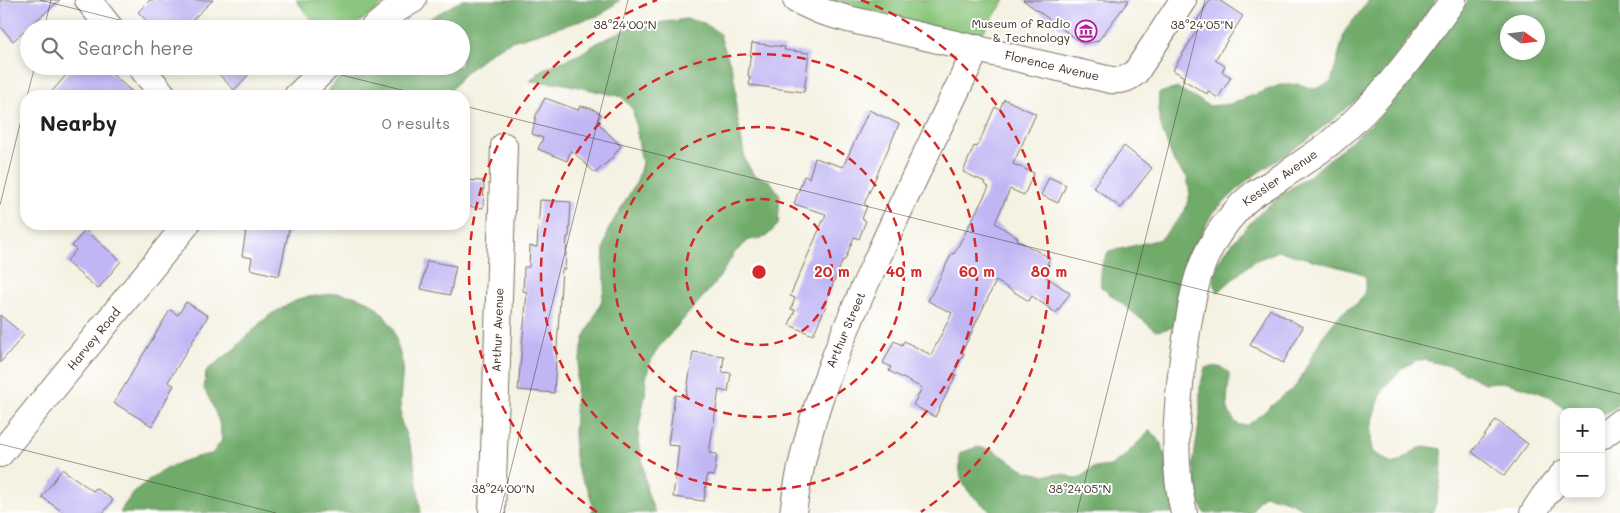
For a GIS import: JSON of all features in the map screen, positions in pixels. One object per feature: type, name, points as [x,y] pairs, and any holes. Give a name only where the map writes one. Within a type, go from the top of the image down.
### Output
[{"type":"street","points":[[88,0],[104,20]]},
{"type":"street","points":[[383,20],[413,0]]},
{"type":"street","name":"Florence Avenue","points":[[796,0],[820,11],[848,19],[1120,81],[1129,78],[1136,72],[1183,0]]},
{"type":"street","name":"Kessler Avenue","points":[[1184,513],[1176,459],[1181,379],[1190,314],[1198,276],[1210,247],[1224,225],[1239,207],[1256,193],[1303,163],[1356,120],[1380,96],[1453,0]]},
{"type":"street","name":"Arthur Street","points":[[793,513],[803,457],[814,415],[838,346],[899,210],[977,48]]},
{"type":"street","points":[[147,75],[159,90]]},
{"type":"street","points":[[303,90],[319,75]]},
{"type":"street","name":"Arthur Avenue","points":[[492,513],[504,146]]},
{"type":"street","name":"Harvey Road","points":[[0,454],[182,230]]},
{"type":"street","points":[[1605,434],[1620,422]]},
{"type":"street","points":[[1533,513],[1544,496],[1560,478]]},
{"type":"green space","points":[[296,0],[389,0],[362,20],[311,20]]},
{"type":"green space","points":[[462,0],[620,0],[601,15],[512,41],[494,50],[470,69],[470,20],[427,20]]},
{"type":"green space","points":[[823,0],[1005,0],[979,38]]},
{"type":"green space","points":[[1369,0],[1436,0],[1374,86],[1307,140],[1249,179],[1212,213],[1187,263],[1180,313],[1172,328],[1156,331],[1101,287],[1100,269],[1108,252],[1161,239],[1184,213],[1190,194],[1187,177],[1174,163],[1162,130],[1158,112],[1159,93],[1178,88],[1210,106],[1230,104],[1280,85],[1298,84],[1315,89],[1331,82],[1345,31]]},
{"type":"green space","points":[[1468,0],[1620,0],[1620,404],[1605,413],[1605,408],[1564,408],[1551,397],[1523,387],[1502,382],[1484,383],[1453,367],[1425,360],[1417,360],[1401,369],[1383,390],[1374,414],[1371,431],[1372,451],[1392,464],[1419,448],[1432,447],[1441,449],[1440,481],[1433,513],[1307,513],[1292,503],[1265,495],[1258,501],[1251,513],[1204,513],[1200,503],[1193,465],[1200,416],[1200,387],[1205,368],[1218,367],[1229,373],[1227,401],[1230,413],[1239,425],[1248,425],[1297,385],[1322,337],[1339,316],[1357,304],[1363,296],[1366,286],[1366,277],[1357,272],[1279,251],[1254,261],[1218,292],[1213,284],[1217,265],[1221,257],[1259,214],[1282,194],[1308,177],[1376,120],[1414,77],[1442,35],[1461,12]]},
{"type":"green space","points":[[686,19],[704,23],[719,33],[732,69],[736,90],[736,109],[745,160],[754,175],[770,181],[780,195],[778,225],[766,237],[749,240],[735,252],[717,281],[658,348],[650,363],[638,433],[647,491],[655,513],[591,513],[593,506],[588,489],[579,474],[575,457],[574,433],[577,374],[584,338],[601,303],[605,284],[604,248],[608,230],[637,181],[642,163],[633,110],[622,97],[565,84],[530,81],[543,69],[580,54],[597,43],[631,27]]},
{"type":"green space","points":[[342,75],[463,75],[451,90],[329,90]]},
{"type":"green space","points":[[338,293],[370,302],[383,314],[393,328],[403,365],[400,402],[401,421],[413,455],[421,513],[120,513],[127,501],[147,481],[185,460],[212,454],[222,440],[219,422],[204,389],[206,371],[233,350],[271,314],[301,298]]},
{"type":"green space","points":[[1150,430],[1162,445],[1174,513],[992,513],[971,494],[962,482],[960,453],[977,447],[993,450],[1026,471],[1043,475],[1062,474],[1078,479],[1093,468],[1110,466],[1125,456]]},
{"type":"building","points":[[0,0],[60,0],[37,20],[20,20],[20,35],[13,41],[0,26]]},
{"type":"building","points":[[150,0],[213,0],[192,20],[146,20],[138,12]]},
{"type":"building","name":"Museum of Radio & Technology","points":[[1023,0],[1129,0],[1098,41],[1083,44]]},
{"type":"building","points":[[1210,0],[1219,0],[1243,16],[1215,60],[1225,66],[1222,72],[1231,77],[1218,98],[1208,91],[1207,94],[1182,79],[1184,77],[1173,70],[1198,28],[1194,25]]},
{"type":"building","points":[[752,43],[785,47],[784,50],[809,53],[804,92],[749,85],[750,77],[748,76]]},
{"type":"building","points":[[66,75],[113,75],[130,90],[53,90]]},
{"type":"building","points":[[220,75],[248,75],[234,90]]},
{"type":"building","points":[[545,98],[578,110],[580,106],[591,108],[601,114],[597,122],[621,146],[610,160],[595,173],[571,150],[567,161],[538,149],[543,138],[532,134],[536,115]]},
{"type":"building","points":[[1004,99],[1036,114],[1013,164],[1034,173],[1024,195],[1010,189],[995,223],[1018,238],[1017,240],[1050,258],[1042,274],[1070,293],[1056,313],[1032,296],[1029,301],[996,281],[962,352],[964,353],[954,374],[956,375],[935,417],[913,405],[922,388],[889,371],[891,367],[883,363],[894,341],[902,345],[904,341],[931,355],[952,313],[928,301],[989,187],[984,184],[985,182],[963,172],[974,146],[977,147],[995,107],[1000,109]]},
{"type":"building","points":[[869,110],[899,124],[864,204],[867,206],[862,219],[866,221],[859,239],[854,237],[813,335],[789,325],[795,310],[791,309],[795,298],[790,296],[826,214],[794,204],[804,176],[809,178],[815,158],[843,167]]},
{"type":"building","points":[[1124,146],[1152,168],[1121,208],[1093,187]]},
{"type":"building","points":[[1049,177],[1066,185],[1058,203],[1041,195]]},
{"type":"building","points":[[470,180],[484,181],[483,208],[470,207]]},
{"type":"building","points":[[540,200],[571,202],[565,269],[562,269],[554,393],[518,390],[527,292],[523,291],[524,267],[529,267],[530,246],[537,247]]},
{"type":"building","points":[[85,230],[121,261],[98,289],[66,262],[76,250],[72,246]]},
{"type":"building","points":[[246,230],[289,230],[279,276],[250,269],[252,258],[242,256]]},
{"type":"building","points":[[427,261],[456,266],[450,295],[421,289]]},
{"type":"building","points":[[186,302],[208,316],[168,382],[174,385],[152,426],[114,403],[170,310],[178,315]]},
{"type":"building","points":[[1270,309],[1303,327],[1283,363],[1250,345]]},
{"type":"building","points":[[0,315],[24,335],[0,363]]},
{"type":"building","points":[[693,352],[724,356],[722,372],[731,373],[728,392],[719,390],[709,453],[717,454],[714,476],[707,475],[704,501],[673,497],[679,446],[668,445],[675,395],[686,397]]},
{"type":"building","points":[[1496,420],[1528,444],[1504,476],[1472,452]]},
{"type":"building","points":[[62,469],[93,491],[96,488],[113,500],[103,513],[64,513],[42,497]]},
{"type":"place","name":"Museum of Radio & Technology","points":[[1086,31]]}]
